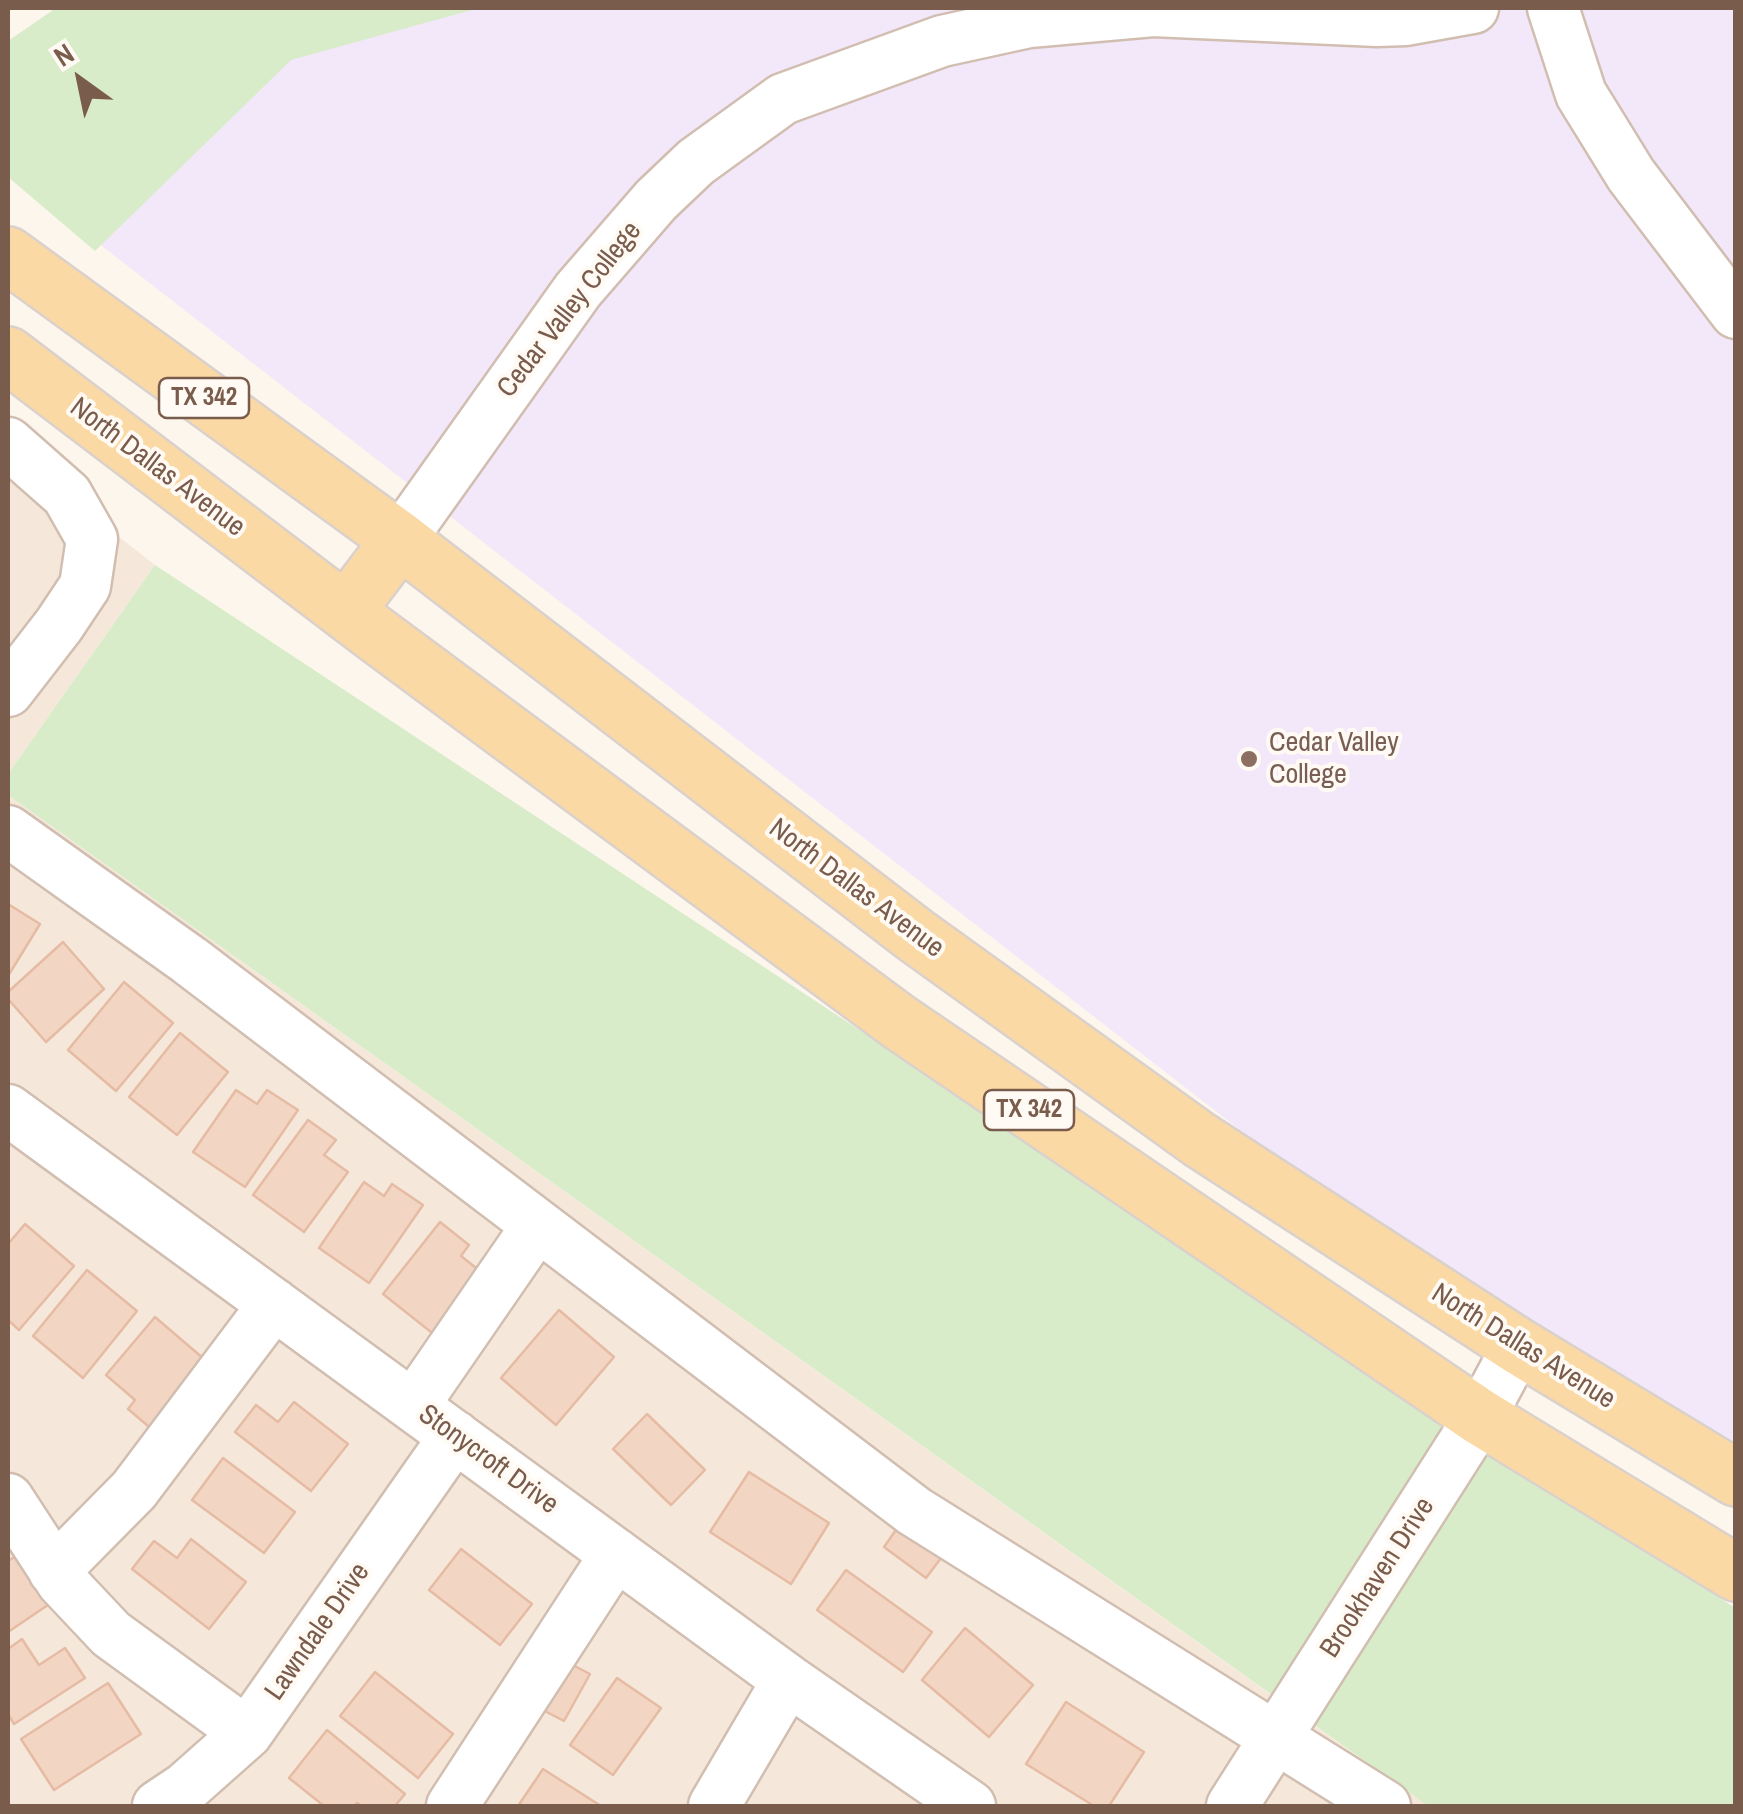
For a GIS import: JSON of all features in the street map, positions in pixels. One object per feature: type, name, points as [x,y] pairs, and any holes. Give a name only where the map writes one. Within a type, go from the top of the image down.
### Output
[{"type":"main road","name":"North Dallas Avenue","points":[[8,255],[400,540],[973,977],[1200,1140],[1518,1346],[1736,1478]]},
{"type":"main road","name":"North Dallas Avenue","points":[[8,355],[899,1022],[1480,1417],[1736,1573]]},
{"type":"main road","points":[[346,611],[400,540]]},
{"type":"street","name":"Cedar Valley College","points":[[400,540],[578,290],[643,214],[696,162],[783,100],[942,42],[1029,22],[1153,11],[1377,21],[1426,18],[1472,8]]},
{"type":"street","points":[[1553,8],[1582,94],[1631,175],[1736,313]]},
{"type":"street","points":[[8,443],[67,495],[92,538],[85,586],[8,692]]},
{"type":"street","points":[[8,831],[189,960],[914,1510],[1385,1806]]},
{"type":"street","name":"Stonycroft Drive","points":[[8,1110],[961,1804]]},
{"type":"street","points":[[413,1406],[537,1226]]},
{"type":"street","points":[[54,1571],[134,1490],[274,1304]]},
{"type":"street","name":"Brookhaven Drive","points":[[1232,1806],[1480,1417],[1518,1346]]},
{"type":"street","name":"Lawndale Drive","points":[[158,1806],[185,1788],[246,1733],[455,1436]]},
{"type":"street","points":[[8,1500],[54,1571],[111,1634],[246,1733]]},
{"type":"street","points":[[452,1806],[616,1554]]},
{"type":"street","points":[[714,1806],[788,1680]]},
{"type":"shaded area","name":"Cedar Valley College","points":[[133,8],[1735,8],[1735,1478],[1518,1346],[8,173],[8,138]]},
{"type":"shaded area","points":[[8,450],[155,565],[8,774]]},
{"type":"shaded area","points":[[8,795],[1315,1726],[1428,1806],[8,1806]]},
{"type":"green space","points":[[56,8],[479,8],[291,60],[95,251],[8,177],[8,41]]},
{"type":"green space","points":[[155,565],[1735,1608],[1735,1806],[1428,1806],[8,795],[8,774]]},
{"type":"building","points":[[8,904],[40,924],[8,976]]},
{"type":"building","points":[[63,942],[104,989],[46,1042],[8,999],[8,992]]},
{"type":"building","points":[[124,982],[173,1023],[116,1091],[68,1050]]},
{"type":"building","points":[[180,1033],[228,1072],[177,1135],[129,1097]]},
{"type":"building","points":[[236,1090],[257,1104],[267,1090],[298,1110],[245,1187],[193,1152]]},
{"type":"building","points":[[308,1120],[336,1140],[324,1155],[348,1172],[304,1232],[253,1195]]},
{"type":"building","points":[[364,1182],[384,1196],[392,1184],[423,1205],[369,1283],[319,1248]]},
{"type":"building","points":[[440,1222],[469,1245],[461,1256],[490,1279],[441,1340],[383,1294]]},
{"type":"building","points":[[25,1224],[74,1266],[19,1330],[8,1320],[8,1244]]},
{"type":"building","points":[[87,1270],[137,1311],[83,1378],[33,1336]]},
{"type":"building","points":[[559,1310],[614,1357],[556,1425],[501,1378]]},
{"type":"building","points":[[155,1317],[211,1365],[154,1431],[128,1409],[135,1400],[106,1375]]},
{"type":"building","points":[[294,1402],[348,1444],[311,1491],[235,1432],[256,1405],[278,1422]]},
{"type":"building","points":[[647,1414],[705,1470],[671,1505],[613,1449]]},
{"type":"building","points":[[223,1458],[295,1512],[264,1553],[192,1500]]},
{"type":"building","points":[[749,1472],[829,1523],[791,1584],[710,1532]]},
{"type":"building","points":[[898,1527],[941,1558],[926,1578],[884,1547]]},
{"type":"building","points":[[191,1539],[246,1582],[209,1629],[132,1569],[154,1541],[177,1558]]},
{"type":"building","points":[[461,1549],[532,1604],[500,1645],[429,1590]]},
{"type":"building","points":[[16,1556],[48,1605],[8,1632],[8,1561]]},
{"type":"building","points":[[846,1570],[932,1632],[903,1672],[817,1610]]},
{"type":"building","points":[[965,1628],[1033,1685],[989,1737],[922,1680]]},
{"type":"building","points":[[22,1639],[39,1665],[65,1648],[85,1678],[14,1724],[8,1714],[8,1649]]},
{"type":"building","points":[[565,1661],[590,1674],[564,1721],[539,1708]]},
{"type":"building","points":[[375,1672],[453,1734],[418,1778],[340,1716]]},
{"type":"building","points":[[617,1678],[661,1708],[613,1775],[570,1745]]},
{"type":"building","points":[[108,1683],[141,1734],[54,1790],[21,1739]]},
{"type":"building","points":[[1066,1702],[1144,1752],[1109,1806],[1094,1806],[1026,1764]]},
{"type":"building","points":[[327,1730],[405,1794],[395,1806],[324,1806],[289,1778]]},
{"type":"building","points":[[543,1769],[601,1806],[518,1806]]},
{"type":"place","name":"Cedar Valley College","points":[[1249,759]]}]
